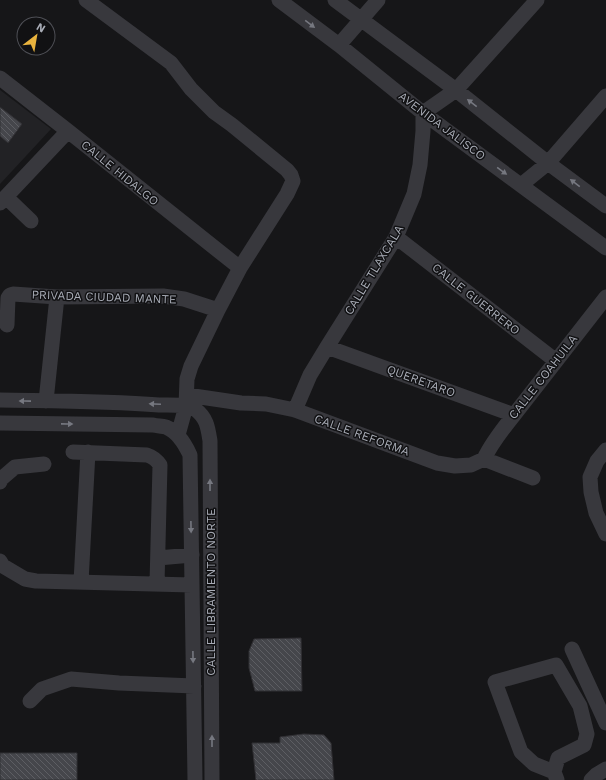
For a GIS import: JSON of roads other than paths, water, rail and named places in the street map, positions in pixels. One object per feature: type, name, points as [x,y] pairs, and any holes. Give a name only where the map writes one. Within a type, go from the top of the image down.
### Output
[{"type":"street","points":[[0,422],[153,425],[166,427],[178,435],[189,403],[187,379],[190,366],[240,268],[287,194],[293,181],[287,170],[214,112],[191,89],[171,63],[86,0]]},
{"type":"street","name":"AVENIDA JALISCO","points":[[279,0],[339,45],[423,113],[606,248]]},
{"type":"street","points":[[335,0],[456,90],[548,163],[606,206]]},
{"type":"street","points":[[339,45],[378,0]]},
{"type":"street","points":[[423,113],[456,90],[537,0]]},
{"type":"street","name":"CALLE HIDALGO","points":[[0,78],[240,268]]},
{"type":"street","points":[[521,185],[548,163],[606,96]]},
{"type":"street","name":"CALLE TLAXCALA","points":[[295,410],[310,375],[396,237],[414,194],[420,165],[423,113]]},
{"type":"street","points":[[31,221],[3,200],[68,131]]},
{"type":"street","name":"CALLE GUERRERO","points":[[396,237],[556,361]]},
{"type":"street","name":"PRIVADA CIUDAD MANTE","points":[[7,325],[8,298],[13,294],[57,297],[163,296],[184,299],[218,310]]},
{"type":"street","points":[[46,401],[57,297]]},
{"type":"street","name":"CALLE COAHUILA","points":[[484,459],[490,445],[606,297]]},
{"type":"street","name":"QUERETARO","points":[[327,347],[514,415]]},
{"type":"street","name":"CALLE REFORMA","points":[[0,400],[143,404],[266,404],[295,410],[437,463],[455,466],[471,465],[484,459]]},
{"type":"street","name":"CALLE LIBRAMIENTO NORTE","points":[[189,403],[203,417],[208,426],[210,441],[212,780]]},
{"type":"street","name":"CALLE LIBRAMIENTO NORTE","points":[[178,435],[186,446],[190,455],[195,780]]},
{"type":"street","points":[[606,450],[597,461],[590,477],[591,492],[596,513],[606,534]]},
{"type":"street","points":[[81,582],[81,452],[147,455],[157,460],[160,465],[157,584]]},
{"type":"street","points":[[484,459],[533,478]]},
{"type":"street","points":[[0,482],[1,479],[15,467],[44,464]]},
{"type":"street","points":[[158,558],[192,555]]},
{"type":"street","points":[[0,561],[3,566],[25,579],[36,581],[192,585]]},
{"type":"street","points":[[572,649],[606,723]]},
{"type":"street","points":[[556,665],[580,706],[587,734],[584,746],[558,758],[556,776],[534,764],[521,752],[495,682],[556,665]]},
{"type":"street","points":[[30,701],[42,689],[71,679],[119,683],[194,686]]},
{"type":"street","points":[[591,780],[606,769]]}]
